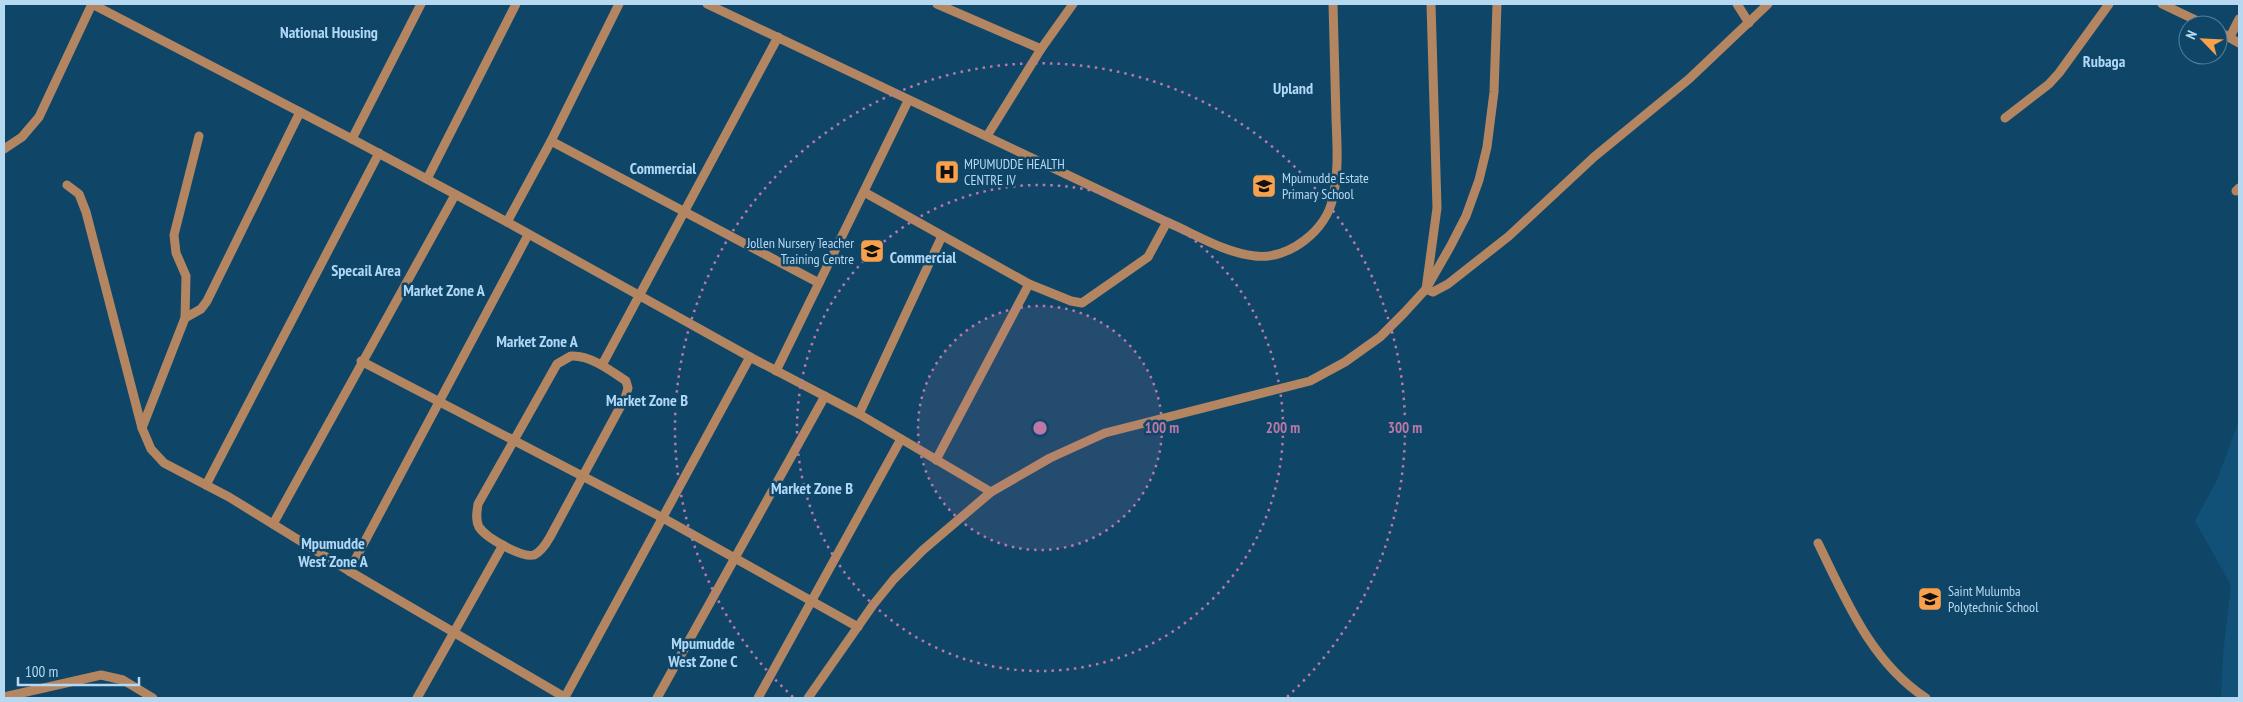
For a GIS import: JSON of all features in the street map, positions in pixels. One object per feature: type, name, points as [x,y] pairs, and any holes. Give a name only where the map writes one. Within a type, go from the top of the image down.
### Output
[{"type":"street","points":[[4,148],[22,137],[39,117],[92,4],[352,138],[507,222],[750,357],[860,414],[991,492]]},
{"type":"street","points":[[352,138],[421,4]]},
{"type":"street","points":[[427,179],[516,4]]},
{"type":"street","points":[[507,222],[551,141],[615,4]]},
{"type":"street","points":[[707,4],[908,101],[987,136],[1167,222],[1229,249],[1256,256],[1282,253],[1303,242],[1322,224],[1333,199],[1337,168],[1333,4]]},
{"type":"street","points":[[937,4],[1042,48]]},
{"type":"street","points":[[987,136],[1042,48],[1073,4]]},
{"type":"street","points":[[1426,289],[1437,208],[1431,4]]},
{"type":"street","points":[[808,698],[894,579],[923,550],[991,492],[1050,458],[1105,433],[1310,381],[1345,362],[1380,337],[1426,289],[1462,224],[1479,180],[1487,147],[1494,92],[1497,4]]},
{"type":"street","points":[[1737,4],[1749,23]]},
{"type":"street","points":[[1426,289],[1433,292],[1440,289],[1508,236],[1594,157],[1689,79],[1768,4]]},
{"type":"street","points":[[2005,118],[2054,79],[2110,4]]},
{"type":"street","points":[[2162,4],[2185,15]]},
{"type":"street","points":[[2239,19],[2230,37],[2239,43]]},
{"type":"street","points":[[602,365],[778,37]]},
{"type":"street","points":[[776,371],[908,101]]},
{"type":"street","points":[[185,318],[201,309],[208,302],[300,112]]},
{"type":"street","points":[[142,428],[185,318],[186,276],[176,253],[174,235],[199,136]]},
{"type":"street","points":[[551,141],[819,283]]},
{"type":"street","points":[[206,485],[379,153]]},
{"type":"street","points":[[67,185],[78,194],[86,212],[142,428],[156,457],[273,524],[349,571],[566,698],[750,357]]},
{"type":"street","points":[[864,192],[1029,284],[1071,302],[1082,303],[1148,257],[1167,222]]},
{"type":"street","points":[[273,524],[361,361],[455,195]]},
{"type":"street","points":[[349,571],[528,235]]},
{"type":"street","points":[[860,414],[942,236]]},
{"type":"street","points":[[936,460],[1029,284]]},
{"type":"street","points":[[579,356],[602,365],[626,381],[628,388],[625,398],[543,548],[535,554],[525,555],[503,545],[484,533],[478,525],[476,516],[478,504],[513,439],[557,364],[563,359],[579,356]]},
{"type":"street","points":[[361,361],[583,475],[858,627]]},
{"type":"street","points":[[657,698],[824,396]]},
{"type":"street","points":[[758,698],[901,439]]},
{"type":"street","points":[[1818,543],[1855,617],[1882,657],[1906,684],[1926,698]]},
{"type":"street","points":[[417,698],[503,545]]},
{"type":"street","points":[[4,697],[101,675],[123,680],[153,698]]},
{"type":"shaded area","points":[[2239,421],[2239,698],[2221,698],[2223,655],[2231,585],[2195,521],[2217,480]]},
{"type":"place","name":"MPUMUDDE HEALTH CENTRE IV","points":[[947,172]]},
{"type":"place","name":"Mpumudde Estate Primary School","points":[[1264,186]]},
{"type":"place","name":"Jollen Nursery Teacher Training Centre","points":[[872,251]]},
{"type":"place","name":"Saint Mulumba Polytechnic School","points":[[1930,599]]},
{"type":"district","name":"National Housing","points":[[329,32]]},
{"type":"district","name":"Rubaga","points":[[2104,61]]},
{"type":"district","name":"Upland","points":[[1293,88]]},
{"type":"district","name":"Commercial","points":[[663,168]]},
{"type":"district","name":"Commercial","points":[[923,257]]},
{"type":"district","name":"Specail Area","points":[[366,270]]},
{"type":"district","name":"Market Zone A","points":[[444,290]]},
{"type":"district","name":"Market Zone A","points":[[537,341]]},
{"type":"district","name":"Market Zone B","points":[[647,400]]},
{"type":"district","name":"Market Zone B","points":[[812,488]]},
{"type":"district","name":"Mpumudde West Zone A","points":[[333,552]]},
{"type":"district","name":"Mpumudde West Zone C","points":[[703,652]]}]
